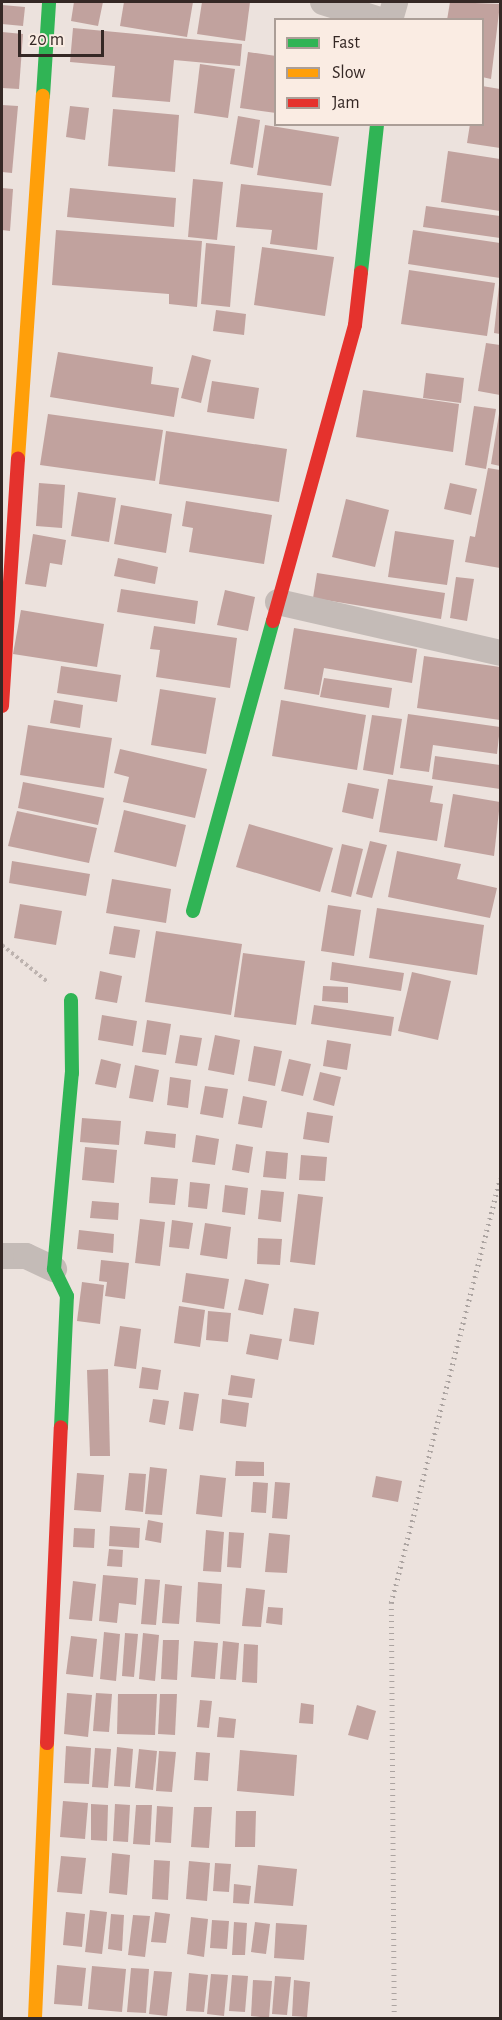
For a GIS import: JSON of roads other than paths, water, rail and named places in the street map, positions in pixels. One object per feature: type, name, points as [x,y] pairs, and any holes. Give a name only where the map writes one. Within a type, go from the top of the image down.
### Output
[{"type":"street","points":[[2,706],[49,2]]},
{"type":"street","points":[[323,2],[374,18]]},
{"type":"street","points":[[391,18],[395,2]]},
{"type":"street","points":[[193,911],[355,325],[377,126]]},
{"type":"street","points":[[278,602],[501,653]]},
{"type":"street","points":[[35,2019],[66,1296],[54,1269],[72,1073],[71,1000]]},
{"type":"street","points":[[2,1256],[26,1256],[54,1269]]},
{"type":"railway","points":[[394,2018],[391,1603],[500,1179]]}]
